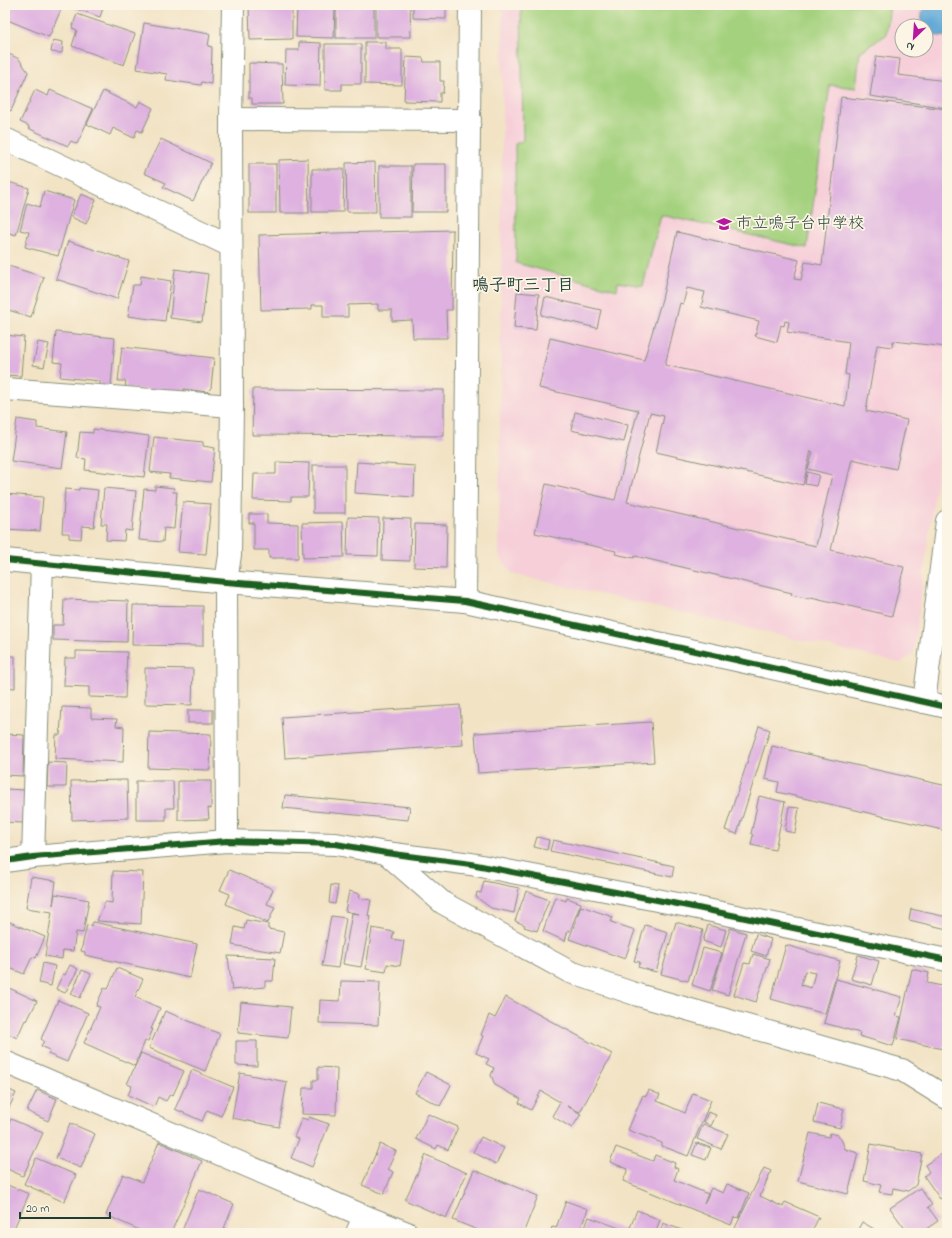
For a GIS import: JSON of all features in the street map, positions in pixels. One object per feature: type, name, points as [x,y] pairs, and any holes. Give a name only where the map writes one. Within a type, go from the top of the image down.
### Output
[{"type":"street","points":[[227,841],[226,582],[230,555],[232,406],[231,119],[233,5]]},
{"type":"street","points":[[465,601],[470,5]]},
{"type":"street","points":[[231,119],[470,120]]},
{"type":"street","points":[[5,139],[231,246]]},
{"type":"street","points":[[5,389],[232,406]]},
{"type":"street","points":[[924,702],[947,521]]},
{"type":"street","points":[[5,560],[226,582],[465,601],[947,707]]},
{"type":"street","points":[[33,857],[42,563]]},
{"type":"street","points":[[5,861],[33,857],[227,841],[336,844],[386,853],[471,864],[688,906],[947,960]]},
{"type":"street","points":[[386,853],[443,903],[570,972],[638,995],[902,1070],[947,1098]]},
{"type":"street","points":[[5,1062],[360,1224],[407,1233]]},
{"type":"shaded area","name":"市立鳴子台中学校","points":[[503,5],[947,5],[947,399],[913,654],[900,663],[512,574],[499,555]]},
{"type":"green space","points":[[521,5],[890,5],[886,35],[860,52],[856,88],[830,85],[807,248],[661,215],[643,286],[618,282],[617,290],[516,263],[515,144],[523,141]]},
{"type":"water","points":[[923,5],[947,5],[947,37],[934,35],[934,18],[922,18]]},
{"type":"building","points":[[5,5],[63,5],[49,37],[5,19]]},
{"type":"building","points":[[76,5],[104,5],[100,17],[74,8]]},
{"type":"building","points":[[249,5],[292,5],[292,39],[250,40]]},
{"type":"building","points":[[297,5],[335,5],[334,38],[296,37]]},
{"type":"building","points":[[336,5],[374,5],[374,38],[336,38]]},
{"type":"building","points":[[376,5],[410,5],[411,37],[376,37]]},
{"type":"building","points":[[413,5],[446,5],[446,19],[413,18]]},
{"type":"building","points":[[77,14],[135,34],[124,65],[72,46],[77,30],[72,28]]},
{"type":"building","points":[[144,23],[210,34],[208,46],[212,47],[211,84],[202,82],[201,85],[166,80],[167,74],[137,69]]},
{"type":"building","points":[[53,40],[63,42],[62,53],[51,52]]},
{"type":"building","points":[[299,42],[321,43],[320,86],[285,85],[286,50],[299,50]]},
{"type":"building","points":[[365,42],[386,42],[386,49],[402,49],[402,85],[365,84]]},
{"type":"building","points":[[325,44],[361,44],[361,84],[342,84],[342,90],[325,90]]},
{"type":"building","points":[[5,52],[19,59],[28,72],[11,111],[5,108]]},
{"type":"building","points":[[876,56],[900,59],[898,75],[947,81],[947,108],[870,96]]},
{"type":"building","points":[[406,57],[423,58],[424,62],[440,62],[440,81],[444,81],[443,93],[440,93],[440,102],[404,101]]},
{"type":"building","points":[[249,63],[282,64],[283,104],[252,104],[252,98],[249,98]]},
{"type":"building","points":[[35,90],[48,96],[50,90],[93,109],[77,144],[71,141],[68,146],[28,128],[29,126],[20,122]]},
{"type":"building","points":[[103,91],[137,107],[140,101],[153,108],[142,132],[137,130],[134,138],[113,128],[110,135],[87,124]]},
{"type":"building","points":[[841,97],[947,109],[947,347],[893,341],[892,347],[877,345],[866,411],[907,420],[896,469],[852,459],[831,550],[904,567],[892,616],[811,597],[811,599],[791,595],[792,593],[635,556],[634,558],[615,554],[616,551],[535,533],[546,484],[615,500],[638,410],[539,388],[550,338],[644,360],[662,299],[677,232],[799,260],[794,279],[801,280],[805,262],[822,265]],"holes":[[[687,288],[705,292],[701,307],[759,321],[755,336],[777,342],[781,325],[784,326],[785,321],[789,322],[787,332],[849,342],[845,374],[849,375],[845,406],[665,365],[680,303],[683,304]],[[650,413],[664,416],[656,452],[803,485],[811,451],[813,452],[808,469],[832,475],[816,546],[627,502]]]},
{"type":"building","points":[[161,139],[211,163],[193,201],[163,187],[166,183],[144,173]]},
{"type":"building","points":[[308,159],[309,213],[280,213],[279,160]]},
{"type":"building","points":[[375,162],[376,212],[347,212],[346,163]]},
{"type":"building","points":[[249,164],[276,164],[276,213],[249,213]]},
{"type":"building","points":[[413,164],[446,164],[446,212],[412,212]]},
{"type":"building","points":[[379,166],[411,166],[411,217],[379,217]]},
{"type":"building","points":[[312,169],[344,169],[343,212],[312,212]]},
{"type":"building","points":[[5,181],[29,188],[16,235],[5,232]]},
{"type":"building","points":[[44,191],[74,200],[58,256],[25,247],[29,232],[20,230],[27,203],[40,207]]},
{"type":"building","points":[[81,194],[96,200],[86,224],[71,217]]},
{"type":"building","points":[[453,230],[452,310],[446,310],[447,338],[413,338],[412,320],[392,321],[392,310],[378,310],[378,304],[348,305],[348,317],[323,317],[323,305],[312,305],[312,309],[261,310],[259,235]]},
{"type":"building","points":[[68,241],[129,261],[117,299],[56,279]]},
{"type":"building","points":[[5,265],[44,277],[31,317],[5,309]]},
{"type":"building","points":[[175,269],[208,274],[202,322],[170,318]]},
{"type":"building","points":[[141,276],[171,281],[165,321],[128,316],[133,285],[140,285]]},
{"type":"building","points":[[517,292],[539,294],[536,330],[514,328]]},
{"type":"building","points":[[545,297],[601,310],[597,328],[541,315]]},
{"type":"building","points":[[56,332],[115,338],[111,386],[100,386],[100,381],[60,377],[62,363],[53,362]]},
{"type":"building","points":[[5,335],[24,337],[21,376],[5,375]]},
{"type":"building","points":[[38,342],[49,344],[44,367],[33,365]]},
{"type":"building","points":[[122,347],[214,358],[211,388],[207,392],[184,389],[183,393],[125,388],[126,381],[118,381]]},
{"type":"building","points":[[253,389],[444,390],[444,436],[252,435]]},
{"type":"building","points":[[575,412],[628,425],[624,442],[571,430]]},
{"type":"building","points":[[17,419],[37,422],[37,428],[67,432],[62,468],[11,461]]},
{"type":"building","points":[[93,429],[149,436],[144,477],[85,470],[86,459],[77,458],[80,432],[93,433]]},
{"type":"building","points":[[154,437],[203,442],[203,446],[215,448],[211,482],[169,478],[170,474],[150,472]]},
{"type":"building","points":[[276,462],[309,463],[308,497],[291,497],[291,501],[253,500],[254,474],[276,474]]},
{"type":"building","points":[[357,462],[415,466],[414,497],[355,493]]},
{"type":"building","points":[[313,465],[345,465],[345,513],[313,513]]},
{"type":"building","points":[[807,472],[819,475],[816,486],[805,484]]},
{"type":"building","points":[[155,486],[174,488],[173,492],[177,492],[174,529],[164,528],[163,542],[139,540],[144,489],[155,490]]},
{"type":"building","points":[[79,488],[98,490],[94,527],[82,526],[81,539],[69,538],[69,533],[62,533],[65,489],[79,490]]},
{"type":"building","points":[[104,488],[136,491],[132,531],[125,530],[124,541],[106,540],[107,524],[101,524]]},
{"type":"building","points":[[5,494],[43,497],[40,531],[5,529]]},
{"type":"building","points":[[183,502],[211,504],[206,554],[178,552]]},
{"type":"building","points":[[249,514],[267,514],[267,523],[298,524],[298,558],[269,558],[269,550],[254,550],[254,523],[249,523]]},
{"type":"building","points":[[348,517],[379,518],[378,556],[347,555]]},
{"type":"building","points":[[383,518],[411,519],[410,561],[382,560]]},
{"type":"building","points":[[343,522],[344,557],[303,558],[302,523]]},
{"type":"building","points":[[415,524],[447,525],[446,568],[414,567]]},
{"type":"building","points":[[64,599],[128,601],[127,642],[53,640],[53,625],[63,625]]},
{"type":"building","points":[[133,605],[203,606],[203,646],[132,645]]},
{"type":"building","points":[[76,651],[127,652],[125,698],[89,697],[89,687],[64,686],[65,658],[76,658]]},
{"type":"building","points":[[5,656],[15,656],[15,688],[5,687]]},
{"type":"building","points":[[145,668],[193,669],[192,705],[145,704]]},
{"type":"building","points":[[460,705],[463,745],[285,758],[282,717]]},
{"type":"building","points":[[62,707],[91,708],[91,718],[117,719],[116,726],[124,727],[123,762],[55,759],[56,735],[60,735]]},
{"type":"building","points":[[188,710],[213,710],[213,723],[188,723]]},
{"type":"building","points":[[651,722],[654,762],[478,773],[475,733]]},
{"type":"building","points":[[759,726],[770,730],[737,834],[725,830]]},
{"type":"building","points":[[149,732],[211,734],[210,770],[148,768]]},
{"type":"building","points":[[5,734],[24,735],[23,776],[5,775]]},
{"type":"building","points":[[772,746],[947,786],[947,831],[777,792],[779,782],[765,779]]},
{"type":"building","points":[[48,762],[67,763],[66,787],[47,787]]},
{"type":"building","points":[[127,780],[128,818],[72,820],[71,781]]},
{"type":"building","points":[[136,781],[173,781],[174,808],[166,808],[166,820],[136,820]]},
{"type":"building","points":[[178,781],[211,781],[211,809],[208,808],[209,819],[178,820]]},
{"type":"building","points":[[5,789],[25,790],[23,823],[5,822]]},
{"type":"building","points":[[285,795],[410,807],[408,820],[283,808]]},
{"type":"building","points":[[759,796],[785,802],[775,850],[751,845],[753,835],[751,834]]},
{"type":"building","points":[[789,807],[799,808],[795,833],[785,831]]},
{"type":"building","points":[[537,837],[549,840],[547,850],[534,847]]},
{"type":"building","points":[[553,840],[674,866],[672,877],[550,851]]},
{"type":"building","points":[[229,870],[273,889],[267,904],[275,907],[268,923],[226,904],[230,894],[220,890]]},
{"type":"building","points":[[113,871],[143,872],[141,924],[97,921],[105,902],[112,903]]},
{"type":"building","points":[[31,877],[56,881],[53,905],[55,894],[89,900],[83,933],[76,932],[73,951],[63,950],[62,959],[45,956],[52,912],[26,908]]},
{"type":"building","points":[[484,881],[519,888],[514,913],[491,908],[476,897],[477,892],[481,893]]},
{"type":"building","points":[[331,885],[338,886],[335,904],[329,903]]},
{"type":"building","points":[[349,891],[360,894],[359,898],[371,900],[368,916],[371,916],[361,967],[343,964],[352,913],[359,914],[345,911]]},
{"type":"building","points":[[526,891],[549,900],[537,931],[524,927],[525,925],[515,921]]},
{"type":"building","points":[[555,897],[566,901],[567,898],[581,903],[570,931],[568,930],[565,941],[543,931]]},
{"type":"building","points":[[581,906],[613,917],[611,922],[635,930],[625,959],[569,939]]},
{"type":"building","points":[[911,909],[947,917],[947,929],[909,920]]},
{"type":"building","points":[[331,916],[346,918],[338,968],[322,966]]},
{"type":"building","points":[[5,920],[45,937],[36,958],[32,957],[24,974],[5,966]]},
{"type":"building","points":[[246,920],[268,924],[268,929],[284,932],[280,953],[232,945],[235,927],[244,929]]},
{"type":"building","points":[[93,922],[197,944],[190,978],[85,955],[85,952],[81,951],[87,925],[91,926]]},
{"type":"building","points":[[676,922],[703,930],[688,981],[661,974]]},
{"type":"building","points":[[645,925],[668,932],[656,972],[638,967],[640,962],[634,961]]},
{"type":"building","points":[[708,925],[726,930],[721,947],[703,941]]},
{"type":"building","points":[[372,928],[394,932],[392,939],[404,941],[400,966],[387,964],[386,972],[366,969]]},
{"type":"building","points":[[730,928],[746,933],[728,995],[712,990]]},
{"type":"building","points":[[756,934],[771,939],[766,956],[751,951]]},
{"type":"building","points":[[786,945],[840,961],[825,1014],[771,999]],"holes":[[[805,971],[815,973],[811,988],[801,985]]]},
{"type":"building","points":[[703,948],[722,953],[710,991],[692,985]]},
{"type":"building","points":[[753,954],[770,959],[756,1002],[734,995],[744,963],[750,964]]},
{"type":"building","points":[[858,955],[879,961],[872,985],[851,979]]},
{"type":"building","points":[[228,956],[275,958],[273,981],[265,981],[265,987],[232,990]]},
{"type":"building","points":[[43,963],[55,966],[51,986],[39,983]]},
{"type":"building","points":[[70,965],[78,969],[65,993],[56,989],[63,974],[65,975]]},
{"type":"building","points":[[117,968],[143,979],[135,997],[160,1008],[151,1029],[153,1029],[148,1041],[145,1041],[135,1066],[84,1043],[100,1007],[96,1006],[104,988],[108,989]]},
{"type":"building","points":[[912,969],[929,973],[927,983],[947,987],[947,1044],[945,1043],[943,1049],[897,1039]]},
{"type":"building","points":[[82,970],[91,974],[80,998],[71,994]]},
{"type":"building","points":[[836,979],[902,997],[896,1016],[901,1017],[893,1046],[859,1036],[860,1033],[824,1023]]},
{"type":"building","points":[[341,981],[380,982],[378,1025],[319,1023],[320,1000],[340,1001]]},
{"type":"building","points":[[7,987],[37,1001],[27,1021],[25,1020],[17,1038],[5,1032],[5,990]]},
{"type":"building","points":[[506,997],[612,1054],[580,1112],[567,1106],[581,1114],[572,1128],[552,1116],[560,1102],[541,1091],[531,1110],[519,1103],[521,1099],[495,1085],[491,1075],[494,1068],[486,1064],[489,1059],[476,1053],[489,1015],[495,1018]]},
{"type":"building","points":[[58,1000],[88,1013],[67,1062],[48,1054],[50,1050],[41,1046],[44,1041],[41,1039]]},
{"type":"building","points":[[241,1002],[291,1007],[288,1038],[238,1033]]},
{"type":"building","points":[[165,1011],[220,1034],[205,1071],[149,1048]]},
{"type":"building","points":[[236,1041],[257,1041],[257,1066],[236,1065]]},
{"type":"building","points":[[141,1053],[184,1071],[173,1095],[170,1094],[166,1101],[158,1097],[154,1107],[128,1095],[132,1086],[127,1084]]},
{"type":"building","points":[[318,1067],[337,1068],[336,1115],[302,1114],[303,1088],[313,1088],[313,1080],[318,1080]]},
{"type":"building","points":[[192,1070],[233,1087],[221,1116],[207,1110],[202,1121],[175,1109]]},
{"type":"building","points":[[426,1072],[451,1085],[440,1106],[415,1093]]},
{"type":"building","points":[[240,1073],[287,1082],[279,1127],[232,1118]]},
{"type":"building","points":[[5,1088],[16,1093],[5,1116]]},
{"type":"building","points":[[37,1090],[57,1099],[48,1121],[27,1111]]},
{"type":"building","points":[[649,1090],[660,1095],[657,1101],[685,1113],[693,1093],[711,1100],[688,1156],[662,1146],[662,1143],[628,1130],[643,1095],[646,1096]]},
{"type":"building","points":[[818,1103],[844,1109],[840,1128],[814,1122]]},
{"type":"building","points":[[708,1112],[716,1115],[711,1126],[704,1122]]},
{"type":"building","points":[[428,1114],[458,1127],[448,1150],[438,1145],[436,1149],[416,1139]]},
{"type":"building","points":[[309,1117],[329,1124],[312,1167],[291,1158],[299,1139],[294,1137],[302,1118],[308,1120]]},
{"type":"building","points":[[11,1119],[43,1133],[23,1176],[5,1168],[5,1132]]},
{"type":"building","points":[[70,1123],[95,1134],[81,1168],[56,1158]]},
{"type":"building","points":[[703,1124],[728,1134],[721,1149],[697,1139]]},
{"type":"building","points":[[810,1133],[829,1137],[830,1133],[838,1135],[845,1149],[858,1153],[848,1194],[798,1181]]},
{"type":"building","points":[[481,1137],[504,1148],[496,1164],[473,1152]]},
{"type":"building","points":[[159,1142],[202,1161],[171,1233],[146,1233],[106,1215],[123,1174],[142,1182]]},
{"type":"building","points":[[697,1143],[711,1148],[706,1160],[692,1155]]},
{"type":"building","points":[[380,1144],[396,1151],[388,1169],[393,1172],[384,1194],[362,1185]]},
{"type":"building","points":[[871,1144],[922,1154],[916,1185],[908,1191],[893,1188],[892,1194],[879,1192],[881,1185],[864,1181]]},
{"type":"building","points":[[616,1147],[653,1161],[655,1155],[675,1163],[674,1167],[678,1169],[674,1180],[708,1194],[704,1204],[711,1188],[723,1193],[727,1184],[749,1193],[739,1218],[734,1217],[731,1225],[623,1181],[628,1169],[610,1162]]},
{"type":"building","points":[[947,1150],[947,1194],[940,1199],[924,1176],[929,1172],[925,1165]]},
{"type":"building","points":[[426,1155],[467,1173],[446,1218],[405,1200]]},
{"type":"building","points":[[36,1158],[76,1175],[64,1202],[24,1184]]},
{"type":"building","points":[[764,1168],[771,1171],[760,1196],[783,1207],[785,1202],[819,1217],[811,1233],[750,1233],[744,1230],[743,1232],[735,1228]]},
{"type":"building","points":[[474,1170],[538,1196],[524,1231],[529,1233],[485,1233],[453,1220]]},
{"type":"building","points":[[5,1184],[29,1194],[12,1233],[5,1233]]},
{"type":"building","points":[[920,1188],[932,1205],[928,1207],[938,1221],[920,1233],[908,1233],[890,1208]]},
{"type":"building","points":[[199,1189],[234,1204],[222,1233],[181,1233]]},
{"type":"building","points":[[566,1201],[588,1209],[579,1233],[550,1233],[552,1227],[556,1228]]},
{"type":"building","points":[[637,1210],[660,1220],[655,1233],[628,1233]]},
{"type":"building","points":[[589,1217],[628,1231],[627,1233],[583,1233]]},
{"type":"building","points":[[862,1222],[881,1233],[856,1233]]},
{"type":"building","points":[[663,1223],[690,1233],[660,1233]]},
{"type":"cycle path","points":[[5,560],[226,582],[465,601],[947,707]]},
{"type":"cycle path","points":[[5,861],[33,857],[227,841],[336,844],[386,853],[471,864],[688,906],[947,960]]},
{"type":"place","name":"市立鳴子台中学校","points":[[724,224]]},
{"type":"district","name":"鳴子町三丁目","points":[[523,285]]}]
